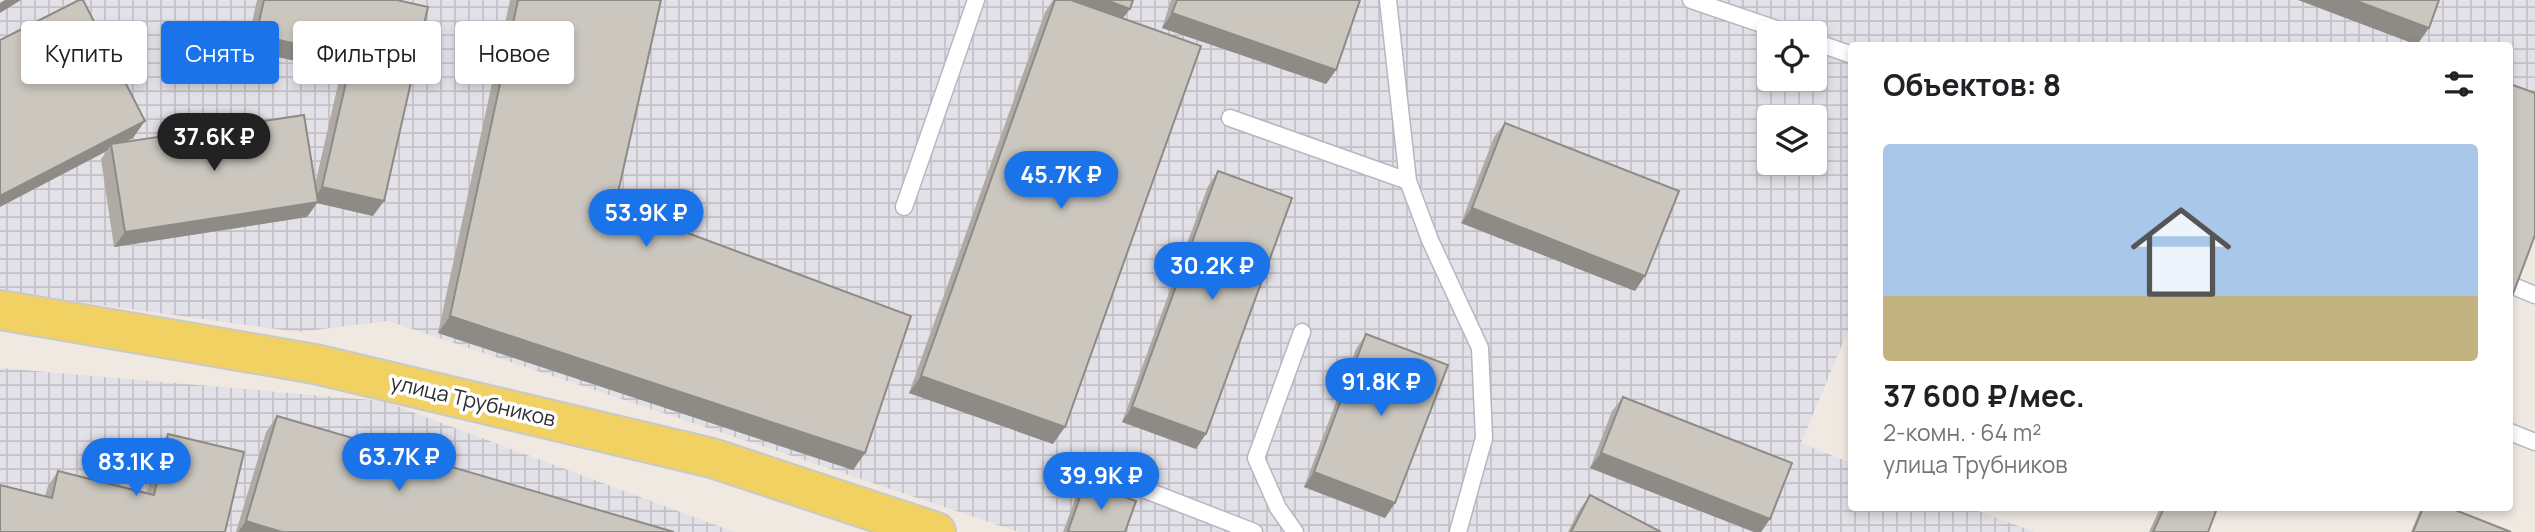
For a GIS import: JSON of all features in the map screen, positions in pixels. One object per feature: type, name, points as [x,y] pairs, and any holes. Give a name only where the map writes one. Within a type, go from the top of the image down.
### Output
[{"type":"main road","name":"улица Трубников","points":[[0,310],[315,364],[699,454],[936,532]]},
{"type":"lane","points":[[904,207],[976,0]]},
{"type":"lane","points":[[1388,0],[1408,181],[1430,240],[1480,348],[1484,438],[1458,532]]},
{"type":"lane","points":[[1691,0],[1757,22]]},
{"type":"lane","points":[[1827,46],[1848,54]]},
{"type":"lane","points":[[1230,118],[1408,181]]},
{"type":"lane","points":[[2513,286],[2535,295]]},
{"type":"lane","points":[[1296,532],[1278,508],[1256,458],[1302,332]]},
{"type":"lane","points":[[2513,433],[2535,442]]},
{"type":"lane","points":[[1112,477],[1254,532]]},
{"type":"shaded area","points":[[0,0],[2535,0],[2535,226],[2513,288],[2513,42],[1848,42],[1848,330],[1801,443],[1848,462],[1848,511],[1978,511],[2035,532],[1019,532],[388,321],[298,332],[0,291]]},
{"type":"shaded area","points":[[0,368],[383,401],[734,532],[0,532]]},
{"type":"building","points":[[83,0],[94,21],[38,21]]},
{"type":"building","points":[[264,0],[397,0],[428,7],[425,21],[293,21],[293,43],[279,40],[279,21],[259,21]]},
{"type":"building","points":[[518,0],[661,0],[615,206],[911,316],[865,453],[450,316],[500,84],[574,84],[574,21],[513,21]]},
{"type":"building","points":[[1055,0],[1071,0],[1201,46],[1065,427],[921,376]]},
{"type":"building","points":[[1106,0],[1133,0],[1130,9]]},
{"type":"building","points":[[1177,0],[1360,0],[1336,70],[1172,13]]},
{"type":"building","points":[[2354,0],[2439,0],[2429,28]]},
{"type":"building","points":[[21,29],[21,84],[126,84],[145,121],[0,196],[0,40]]},
{"type":"building","points":[[346,84],[411,84],[384,201],[322,187]]},
{"type":"building","points":[[2513,85],[2535,93],[2535,235],[2513,294]]},
{"type":"building","points":[[304,115],[318,202],[125,232],[111,144]]},
{"type":"building","points":[[1505,123],[1679,191],[1645,276],[1472,208]]},
{"type":"building","points":[[1218,171],[1292,198],[1206,434],[1132,407]]},
{"type":"building","points":[[1366,334],[1448,365],[1395,503],[1314,472]]},
{"type":"building","points":[[1623,397],[1792,463],[1770,519],[1601,453]]},
{"type":"building","points":[[277,416],[674,532],[282,532],[246,521]]},
{"type":"building","points":[[168,434],[244,452],[225,532],[0,532],[0,485],[52,498],[58,471],[154,495]]},
{"type":"building","points":[[1085,483],[1136,501],[1125,532],[1068,531]]},
{"type":"building","points":[[1590,495],[1661,532],[1571,532]]},
{"type":"building","points":[[2163,511],[2216,511],[2208,532],[2153,532]]},
{"type":"building","points":[[2422,511],[2458,511],[2511,532],[2413,532]]}]
